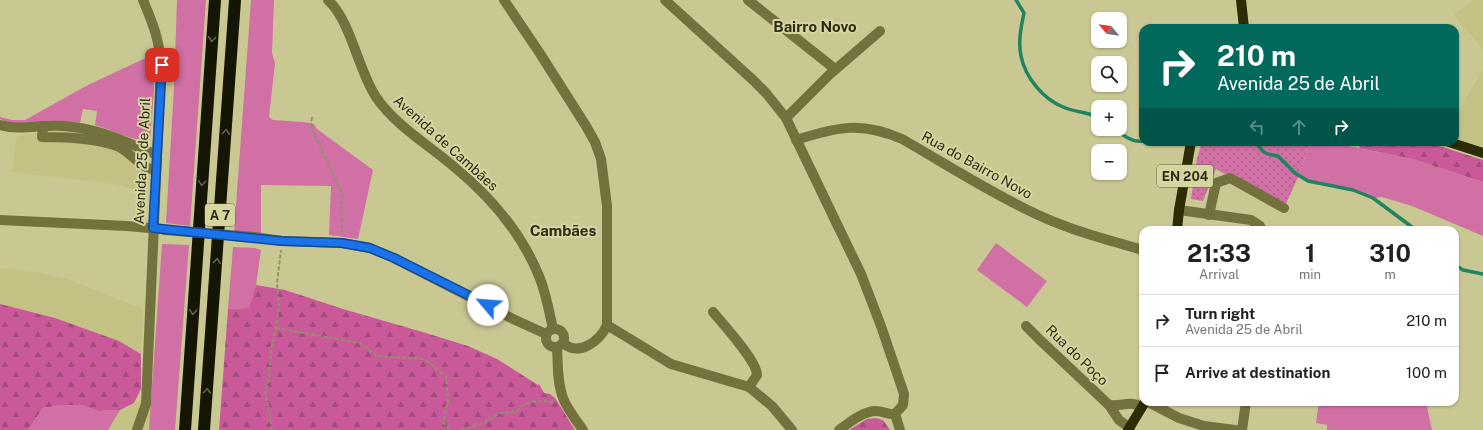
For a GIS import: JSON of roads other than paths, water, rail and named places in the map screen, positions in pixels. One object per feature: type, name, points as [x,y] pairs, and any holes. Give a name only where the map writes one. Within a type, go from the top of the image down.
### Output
[{"type":"highway","name":"A 7","points":[[185,430],[215,0]]},
{"type":"highway","name":"A 7","points":[[204,430],[235,0]]},
{"type":"main road","points":[[1241,0],[1244,24]]},
{"type":"main road","points":[[1459,145],[1483,153]]},
{"type":"main road","name":"EN 204","points":[[1178,226],[1179,210],[1190,146]]},
{"type":"main road","points":[[1129,429],[1144,406]]},
{"type":"street","name":"Avenida 25 de Abril","points":[[137,430],[146,404],[148,327],[162,65],[155,29],[143,0]]},
{"type":"street","points":[[504,0],[586,126],[595,142],[601,159],[607,206],[607,325],[601,336],[596,341],[586,346],[571,348],[560,345]]},
{"type":"street","points":[[664,0],[753,80],[766,93],[786,118],[861,274],[881,326],[904,394],[903,405],[895,414],[875,411],[869,412],[839,430]]},
{"type":"street","points":[[748,0],[835,69]]},
{"type":"street","name":"Avenida de Cambães","points":[[333,2],[345,25],[369,84],[384,108],[394,119],[475,185],[492,203],[520,239],[539,276],[548,304],[550,331],[546,342],[550,347],[560,345]]},
{"type":"street","points":[[786,118],[835,69],[880,31]]},
{"type":"street","points":[[0,125],[22,128],[62,126],[82,128],[102,132],[157,156]]},
{"type":"street","points":[[43,126],[42,138],[62,137],[81,139],[117,146],[149,170],[156,170]]},
{"type":"street","name":"Rua do Bairro Novo","points":[[796,140],[834,129],[849,127],[863,128],[890,134],[902,139],[976,182],[1036,214],[1100,238],[1139,249]]},
{"type":"street","points":[[81,139],[82,128]]},
{"type":"street","points":[[1209,215],[1216,183],[1230,178],[1284,208]]},
{"type":"street","points":[[1179,210],[1251,220],[1260,226]]},
{"type":"street","points":[[0,220],[153,228],[282,241],[342,243],[370,248],[383,253],[513,319],[550,331]]},
{"type":"street","points":[[713,312],[748,355],[756,368],[757,375],[749,387]]},
{"type":"street","points":[[607,325],[671,364],[749,387],[772,406],[792,430]]},
{"type":"street","name":"Rua do Poço","points":[[1026,326],[1109,404],[1119,420],[1129,429]]},
{"type":"street","name":"Avenida de Cambães","points":[[550,331],[559,330],[562,332],[564,337],[560,345],[560,385],[563,398],[583,430]]},
{"type":"street","name":"Rua do Poço","points":[[1109,404],[1139,404]]},
{"type":"street","name":"Rua do Poço","points":[[1150,406],[1204,426],[1235,430]]},
{"type":"street","points":[[1242,430],[1245,406]]},
{"type":"street","points":[[895,414],[900,430]]},
{"type":"waterway","points":[[1016,0],[1024,13],[1020,34],[1020,51],[1026,72],[1036,86],[1049,99],[1067,109],[1091,115]]},
{"type":"waterway","points":[[1125,136],[1132,140],[1139,141]]},
{"type":"waterway","points":[[1258,146],[1264,152],[1270,155],[1278,156],[1295,173],[1308,181],[1353,190],[1373,198],[1411,226]]},
{"type":"waterway","points":[[1459,268],[1463,270],[1483,274]]},
{"type":"district","name":"Bairro Novo","points":[[815,26]]},
{"type":"district","name":"Cambães","points":[[563,230]]}]
